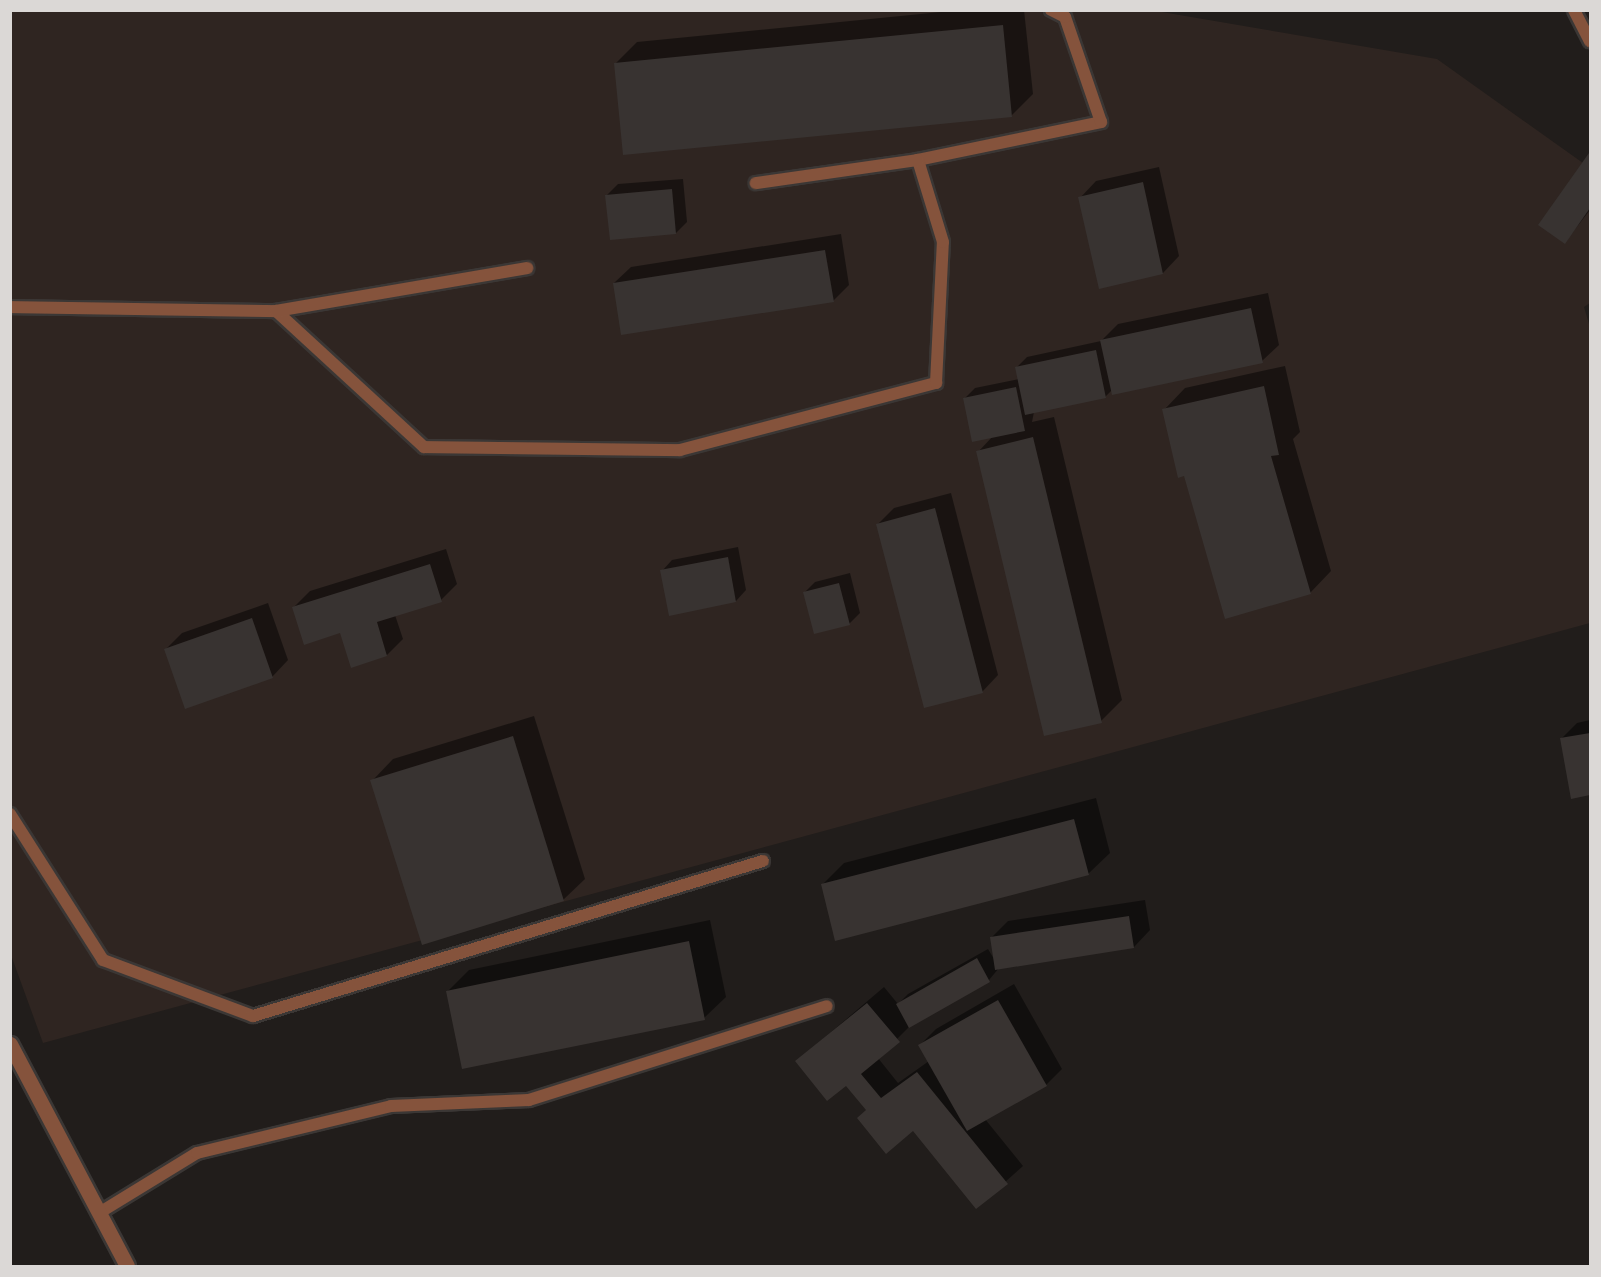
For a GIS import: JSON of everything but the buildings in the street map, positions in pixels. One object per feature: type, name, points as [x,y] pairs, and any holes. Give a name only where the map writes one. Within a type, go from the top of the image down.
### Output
[{"type":"street","points":[[10,1044],[127,1266]]},
{"type":"lane","points":[[756,183],[918,160],[1101,122],[1065,17],[1052,10]]},
{"type":"lane","points":[[1574,10],[1590,42]]},
{"type":"lane","points":[[276,310],[424,447],[680,450],[936,383],[943,242],[918,160]]},
{"type":"lane","points":[[10,307],[276,310],[527,268]]},
{"type":"lane","points":[[10,814],[103,960],[253,1016],[764,861]]},
{"type":"lane","points":[[99,1213],[197,1153],[391,1106],[529,1100],[827,1006]]},
{"type":"shaded area","points":[[11,11],[1156,11],[1437,59],[1590,168],[1590,303],[1584,307],[1590,327],[1590,623],[43,1043],[11,955]]}]
